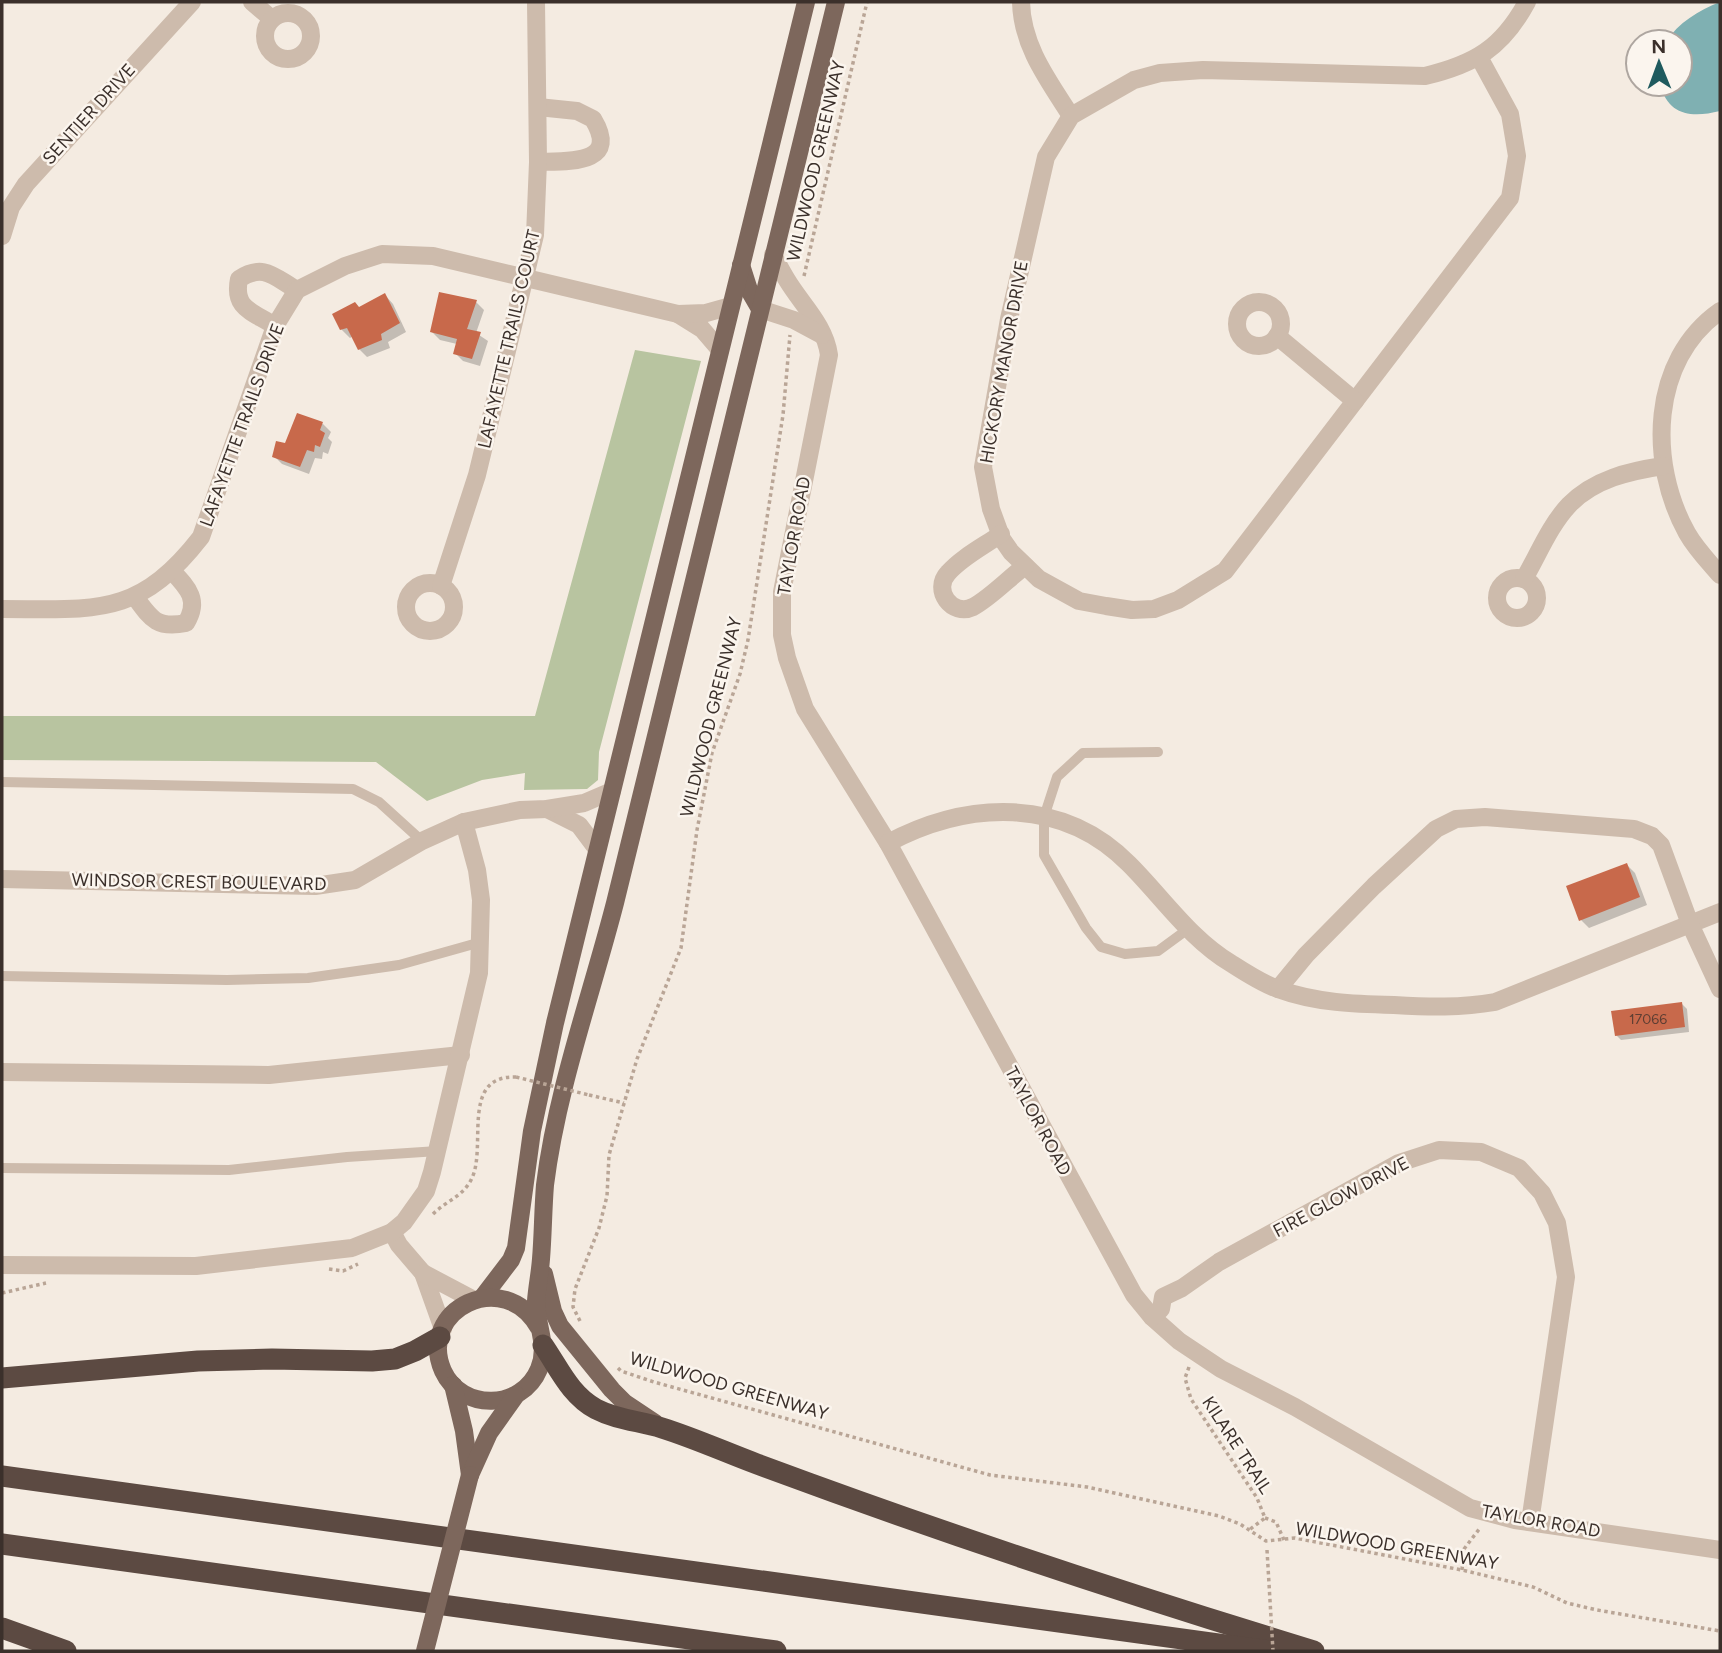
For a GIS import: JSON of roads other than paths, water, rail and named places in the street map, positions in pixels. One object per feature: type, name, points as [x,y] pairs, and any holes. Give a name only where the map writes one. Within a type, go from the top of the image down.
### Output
[{"type":"highway","points":[[2,1378],[198,1361],[395,1359],[415,1351],[442,1333]]},
{"type":"highway","points":[[541,1336],[565,1381],[580,1398],[595,1409],[661,1427],[798,1479],[1072,1576],[1314,1651]]},
{"type":"highway","points":[[2,1476],[1271,1651]]},
{"type":"highway","points":[[2,1544],[776,1651]]},
{"type":"highway","points":[[2,1628],[66,1651]]},
{"type":"main road","points":[[470,1475],[464,1431],[453,1385],[440,1362],[442,1333],[452,1314],[478,1299],[511,1260],[516,1248],[540,1088],[806,2]]},
{"type":"main road","points":[[425,1651],[470,1475],[489,1433],[516,1395],[535,1377],[542,1362],[536,1302],[545,1184],[555,1133],[576,1044],[612,915],[836,2]]},
{"type":"main road","points":[[741,265],[749,290],[760,309]]},
{"type":"main road","points":[[541,1258],[553,1311],[560,1326],[612,1390],[625,1403],[661,1427]]},
{"type":"main road","points":[[478,1299],[499,1298],[516,1303],[529,1314],[541,1336]]},
{"type":"main road","points":[[453,1385],[467,1395],[483,1401],[500,1401],[516,1395]]},
{"type":"street","name":"SENTIER DRIVE","points":[[2,236],[11,207],[26,184],[192,2]]},
{"type":"street","points":[[252,2],[272,19]]},
{"type":"street","name":"LAFAYETTE TRAILS COURT","points":[[441,586],[477,475],[535,235],[538,162],[537,2]]},
{"type":"street","points":[[1021,2],[1026,35],[1035,59],[1071,116]]},
{"type":"street","name":"HICKORY MANOR DRIVE","points":[[1479,57],[1510,114],[1517,156],[1510,198],[1225,571],[1178,600],[1154,609],[1132,610],[1079,601],[1039,579],[1011,552],[1001,534],[991,509],[983,467],[1009,319],[1046,157],[1071,116],[1134,80],[1160,73],[1203,70],[1425,76],[1451,70],[1479,57],[1517,20],[1527,2]]},
{"type":"street","points":[[538,107],[584,114],[593,119],[601,140],[598,149],[586,159],[538,162]]},
{"type":"street","points":[[275,326],[242,304],[236,294],[239,279],[251,271],[263,270],[297,290],[345,266],[382,254],[433,256],[678,314],[706,313],[731,306]]},
{"type":"street","name":"TAYLOR ROAD","points":[[773,255],[787,281],[811,311],[825,338],[829,355],[782,592],[782,635],[790,668],[806,709],[887,843],[1134,1295],[1156,1313],[1179,1341],[1221,1369],[1295,1407],[1470,1508],[1530,1522],[1720,1550]]},
{"type":"street","name":"LAFAYETTE TRAILS DRIVE","points":[[2,609],[89,609],[135,597],[172,571],[201,537],[275,326],[297,290]]},
{"type":"street","points":[[760,309],[794,320],[825,338]]},
{"type":"street","points":[[1720,311],[1705,321],[1673,372],[1664,399],[1661,428],[1663,466],[1675,508],[1688,534],[1720,575]]},
{"type":"street","points":[[678,314],[702,329],[720,349]]},
{"type":"street","points":[[1277,336],[1355,401]]},
{"type":"street","points":[[1524,579],[1569,505],[1610,478],[1663,466]]},
{"type":"street","points":[[1001,534],[947,574],[942,588],[946,601],[959,609],[973,607],[1025,566]]},
{"type":"street","points":[[135,597],[156,623],[171,626],[186,623],[192,613],[192,599],[186,586],[172,571]]},
{"type":"street","name":"WINDSOR CREST BOULEVARD","points":[[2,879],[315,886],[355,880],[422,841],[464,822],[520,810],[584,803],[611,791]]},
{"type":"street","points":[[547,809],[579,825],[597,849]]},
{"type":"street","points":[[887,843],[953,817],[985,811],[1044,817],[1081,831],[1112,849],[1188,929],[1217,955],[1278,989],[1335,1003],[1466,1007],[1495,1002],[1720,912]]},
{"type":"street","points":[[1278,989],[1306,955],[1374,886],[1436,829],[1464,818],[1485,817],[1643,831],[1652,836],[1661,845],[1690,925],[1720,989]]},
{"type":"street","points":[[2,1265],[219,1265],[352,1248],[392,1232],[415,1209],[426,1191],[479,973],[481,900],[477,870],[464,822]]},
{"type":"street","points":[[2,1072],[269,1075],[461,1055]]},
{"type":"street","name":"FIRE GLOW DRIVE","points":[[1156,1313],[1163,1297],[1182,1288],[1219,1262],[1399,1163],[1439,1150],[1480,1152],[1519,1168],[1542,1193],[1557,1223],[1566,1277],[1530,1522]]},
{"type":"street","points":[[392,1232],[399,1245],[423,1273],[442,1333]]},
{"type":"street","points":[[423,1273],[478,1299]]},
{"type":"lane","points":[[1158,752],[1083,753],[1057,777],[1044,817],[1044,855],[1086,928],[1101,947],[1125,954],[1158,951],[1188,929]]},
{"type":"lane","points":[[2,782],[354,789],[379,802],[422,841]]},
{"type":"lane","points":[[2,976],[227,980],[308,978],[399,965],[481,942]]},
{"type":"lane","points":[[2,1168],[229,1170],[438,1150]]},
{"type":"water","points":[[1720,2],[1720,111],[1691,114],[1675,108],[1666,98],[1694,98],[1694,28],[1678,28],[1704,9]]}]
